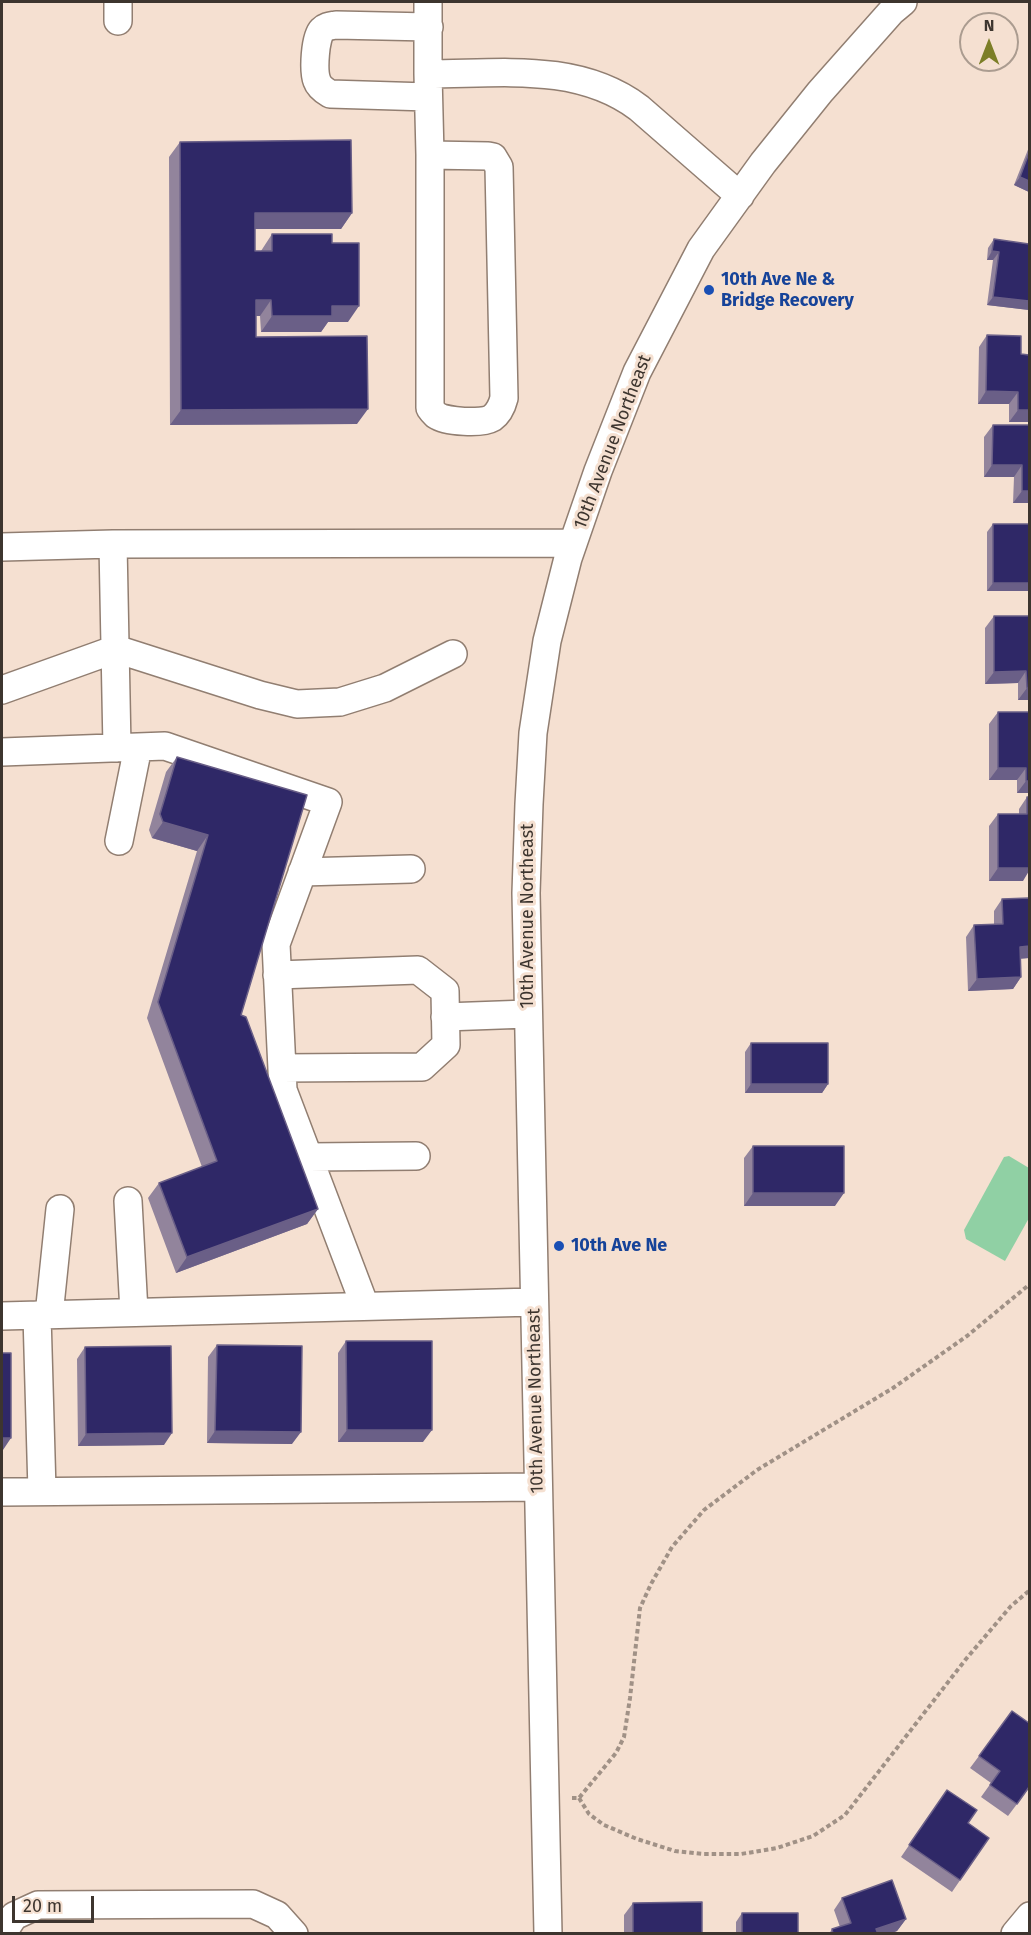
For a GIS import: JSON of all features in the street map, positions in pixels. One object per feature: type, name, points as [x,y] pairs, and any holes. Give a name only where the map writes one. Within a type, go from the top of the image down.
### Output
[{"type":"street","name":"10th Avenue Northeast","points":[[548,1934],[526,893],[533,734],[547,641],[573,543],[598,471],[637,372],[701,249],[820,92],[891,12],[903,2]]},
{"type":"street","points":[[430,155],[488,156],[493,158],[499,167],[504,398],[498,412],[487,420],[450,420],[435,414],[430,408],[430,155],[428,85],[428,14],[326,27],[317,38],[316,73],[317,81],[322,89],[330,94],[428,85],[538,73],[564,76],[624,97],[740,196]]},
{"type":"street","points":[[2,547],[113,544],[573,543]]},
{"type":"street","points":[[113,544],[116,649],[127,747],[119,841]]},
{"type":"street","points":[[2,690],[116,649],[260,695],[297,704],[340,702],[385,688],[453,654]]},
{"type":"street","points":[[2,752],[165,746],[328,802],[276,944],[283,1090],[365,1306]]},
{"type":"street","points":[[302,873],[411,869]]},
{"type":"street","points":[[277,975],[418,970],[445,991],[446,1045],[422,1067],[282,1068]]},
{"type":"street","points":[[446,1017],[527,1014]]},
{"type":"street","points":[[309,1157],[416,1155]]},
{"type":"street","points":[[128,1201],[134,1312]]},
{"type":"street","points":[[42,1491],[43,1315],[60,1209]]},
{"type":"street","points":[[2,1316],[534,1302]]},
{"type":"street","points":[[2,1492],[538,1487]]},
{"type":"street","points":[[2,1934],[14,1916],[38,1905],[254,1904],[277,1915],[294,1934]]},
{"type":"street","points":[[1015,1934],[1029,1916]]},
{"type":"path","points":[[545,1798],[579,1798],[616,1754],[624,1737],[640,1608],[672,1547],[704,1510],[756,1470],[902,1382],[967,1336],[1029,1284]]},
{"type":"path","points":[[579,1798],[589,1814],[604,1825],[675,1851],[741,1854],[777,1848],[813,1836],[845,1815],[966,1659],[1011,1606],[1029,1590]]},
{"type":"green space","points":[[1009,1156],[1029,1168],[1029,1218],[1005,1261],[966,1239],[964,1230],[1004,1157]]},
{"type":"building","points":[[351,140],[352,213],[255,213],[255,251],[272,251],[272,234],[332,234],[332,243],[359,243],[359,306],[332,306],[332,316],[272,316],[271,300],[256,300],[256,337],[367,336],[368,409],[181,410],[180,142]]},
{"type":"building","points":[[1029,153],[1029,181],[1020,177]]},
{"type":"building","points":[[994,239],[1029,244],[1029,301],[993,297],[999,252],[992,251]]},
{"type":"building","points":[[987,335],[1021,336],[1021,354],[1029,355],[1029,410],[1018,410],[1018,392],[986,391]]},
{"type":"building","points":[[993,425],[1029,425],[1029,491],[1022,491],[1022,465],[992,465]]},
{"type":"building","points":[[993,524],[1029,524],[1029,583],[993,583]]},
{"type":"building","points":[[994,616],[1029,616],[1029,688],[1027,688],[1026,671],[994,672]]},
{"type":"building","points":[[998,712],[1029,712],[1029,781],[1026,781],[1026,768],[998,768]]},
{"type":"building","points":[[177,757],[307,795],[241,1015],[246,1017],[318,1209],[187,1257],[159,1183],[217,1161],[158,1002],[208,835],[163,822],[160,814]]},
{"type":"building","points":[[1027,797],[1029,797],[1029,868],[998,868],[998,814],[1027,814]]},
{"type":"building","points":[[1029,898],[1029,946],[1020,947],[1021,977],[977,979],[974,925],[1003,924],[1002,899]]},
{"type":"building","points":[[751,1043],[828,1043],[828,1084],[751,1084]]},
{"type":"building","points":[[753,1146],[844,1146],[844,1193],[753,1193]]},
{"type":"building","points":[[346,1341],[432,1341],[432,1430],[347,1430]]},
{"type":"building","points":[[217,1345],[302,1346],[301,1432],[215,1431]]},
{"type":"building","points":[[171,1346],[172,1433],[86,1434],[85,1347]]},
{"type":"building","points":[[2,1353],[11,1353],[11,1438],[2,1438]]},
{"type":"building","points":[[1012,1711],[1029,1723],[1029,1787],[1017,1804],[990,1785],[1000,1771],[979,1756]]},
{"type":"building","points":[[947,1790],[977,1810],[968,1823],[989,1838],[960,1880],[909,1845]]},
{"type":"building","points":[[892,1880],[906,1919],[876,1929],[878,1934],[833,1934],[832,1929],[851,1923],[842,1898]]},
{"type":"building","points":[[702,1902],[702,1934],[633,1934],[633,1903]]},
{"type":"building","points":[[742,1913],[798,1913],[798,1934],[742,1934]]},
{"type":"place","name":"10th Ave Ne & Bridge Recovery","points":[[709,290]]},
{"type":"place","name":"10th Ave Ne","points":[[559,1246]]}]
